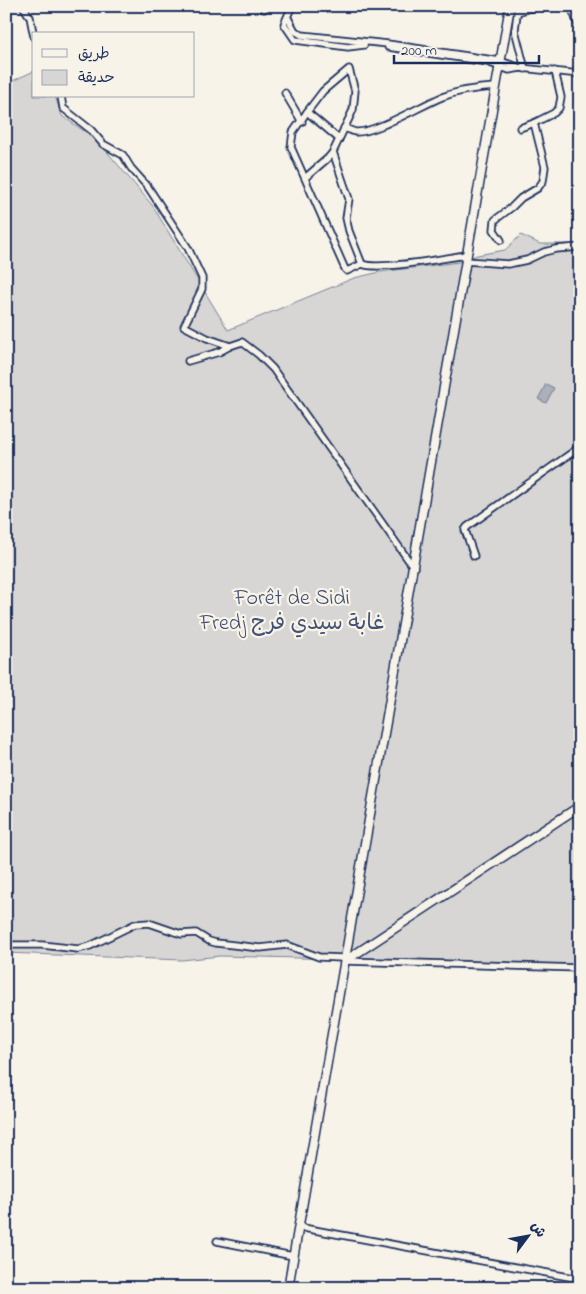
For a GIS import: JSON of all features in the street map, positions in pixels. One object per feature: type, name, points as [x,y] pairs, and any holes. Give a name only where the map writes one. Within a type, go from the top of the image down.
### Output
[{"type":"main road","points":[[572,6],[580,27]]},
{"type":"main road","points":[[577,6],[580,13]]},
{"type":"main road","points":[[288,1288],[500,64],[515,8]]},
{"type":"main road","points":[[344,959],[580,806]]},
{"type":"street","points":[[23,6],[30,17],[33,32]]},
{"type":"street","points":[[292,6],[288,18],[293,29],[302,35],[437,53],[523,68],[579,72]]},
{"type":"street","points":[[523,68],[516,30],[515,8],[534,7]]},
{"type":"street","points":[[305,178],[333,152],[353,110],[355,92],[348,69],[324,91],[307,112],[302,122],[293,132],[291,147],[345,269],[347,271],[362,264]]},
{"type":"street","points":[[520,128],[534,124],[554,113],[560,105],[561,97],[555,71]]},
{"type":"street","points":[[344,128],[356,132],[382,125],[441,98],[470,88],[496,87]]},
{"type":"street","points":[[285,93],[302,122]]},
{"type":"street","points":[[61,98],[63,108],[91,130],[103,144],[124,155],[131,168],[148,187],[188,248],[202,278],[202,289],[184,326],[207,338],[230,346]]},
{"type":"street","points":[[307,112],[339,139]]},
{"type":"street","points":[[500,240],[494,230],[495,220],[519,200],[538,188],[544,178],[545,167],[534,124]]},
{"type":"street","points":[[333,152],[349,199],[346,218],[348,231],[362,264],[368,267],[466,258],[508,264],[527,260],[556,248],[580,247]]},
{"type":"street","points":[[188,360],[219,352],[242,342],[259,355],[273,369],[414,568]]},
{"type":"street","points":[[474,556],[465,530],[467,527],[580,447]]},
{"type":"street","points":[[6,945],[42,945],[78,949],[90,946],[142,922],[181,934],[196,933],[208,941],[216,943],[260,948],[287,944],[319,957],[580,968]]},
{"type":"street","points":[[298,1228],[580,1279]]},
{"type":"street","points":[[218,1241],[294,1256]]},
{"type":"green space","name":"Forêt de Sidi Fredj غابة سيدي فرج","points":[[32,72],[32,98],[56,98],[62,116],[90,135],[103,147],[152,205],[228,330],[354,278],[380,272],[459,262],[477,255],[505,250],[521,235],[540,244],[580,244],[580,798],[576,801],[580,805],[580,922],[577,924],[580,932],[580,965],[220,956],[182,960],[6,953],[6,84]]},
{"type":"shaded area","points":[[546,384],[554,388],[546,403],[538,399]]}]
